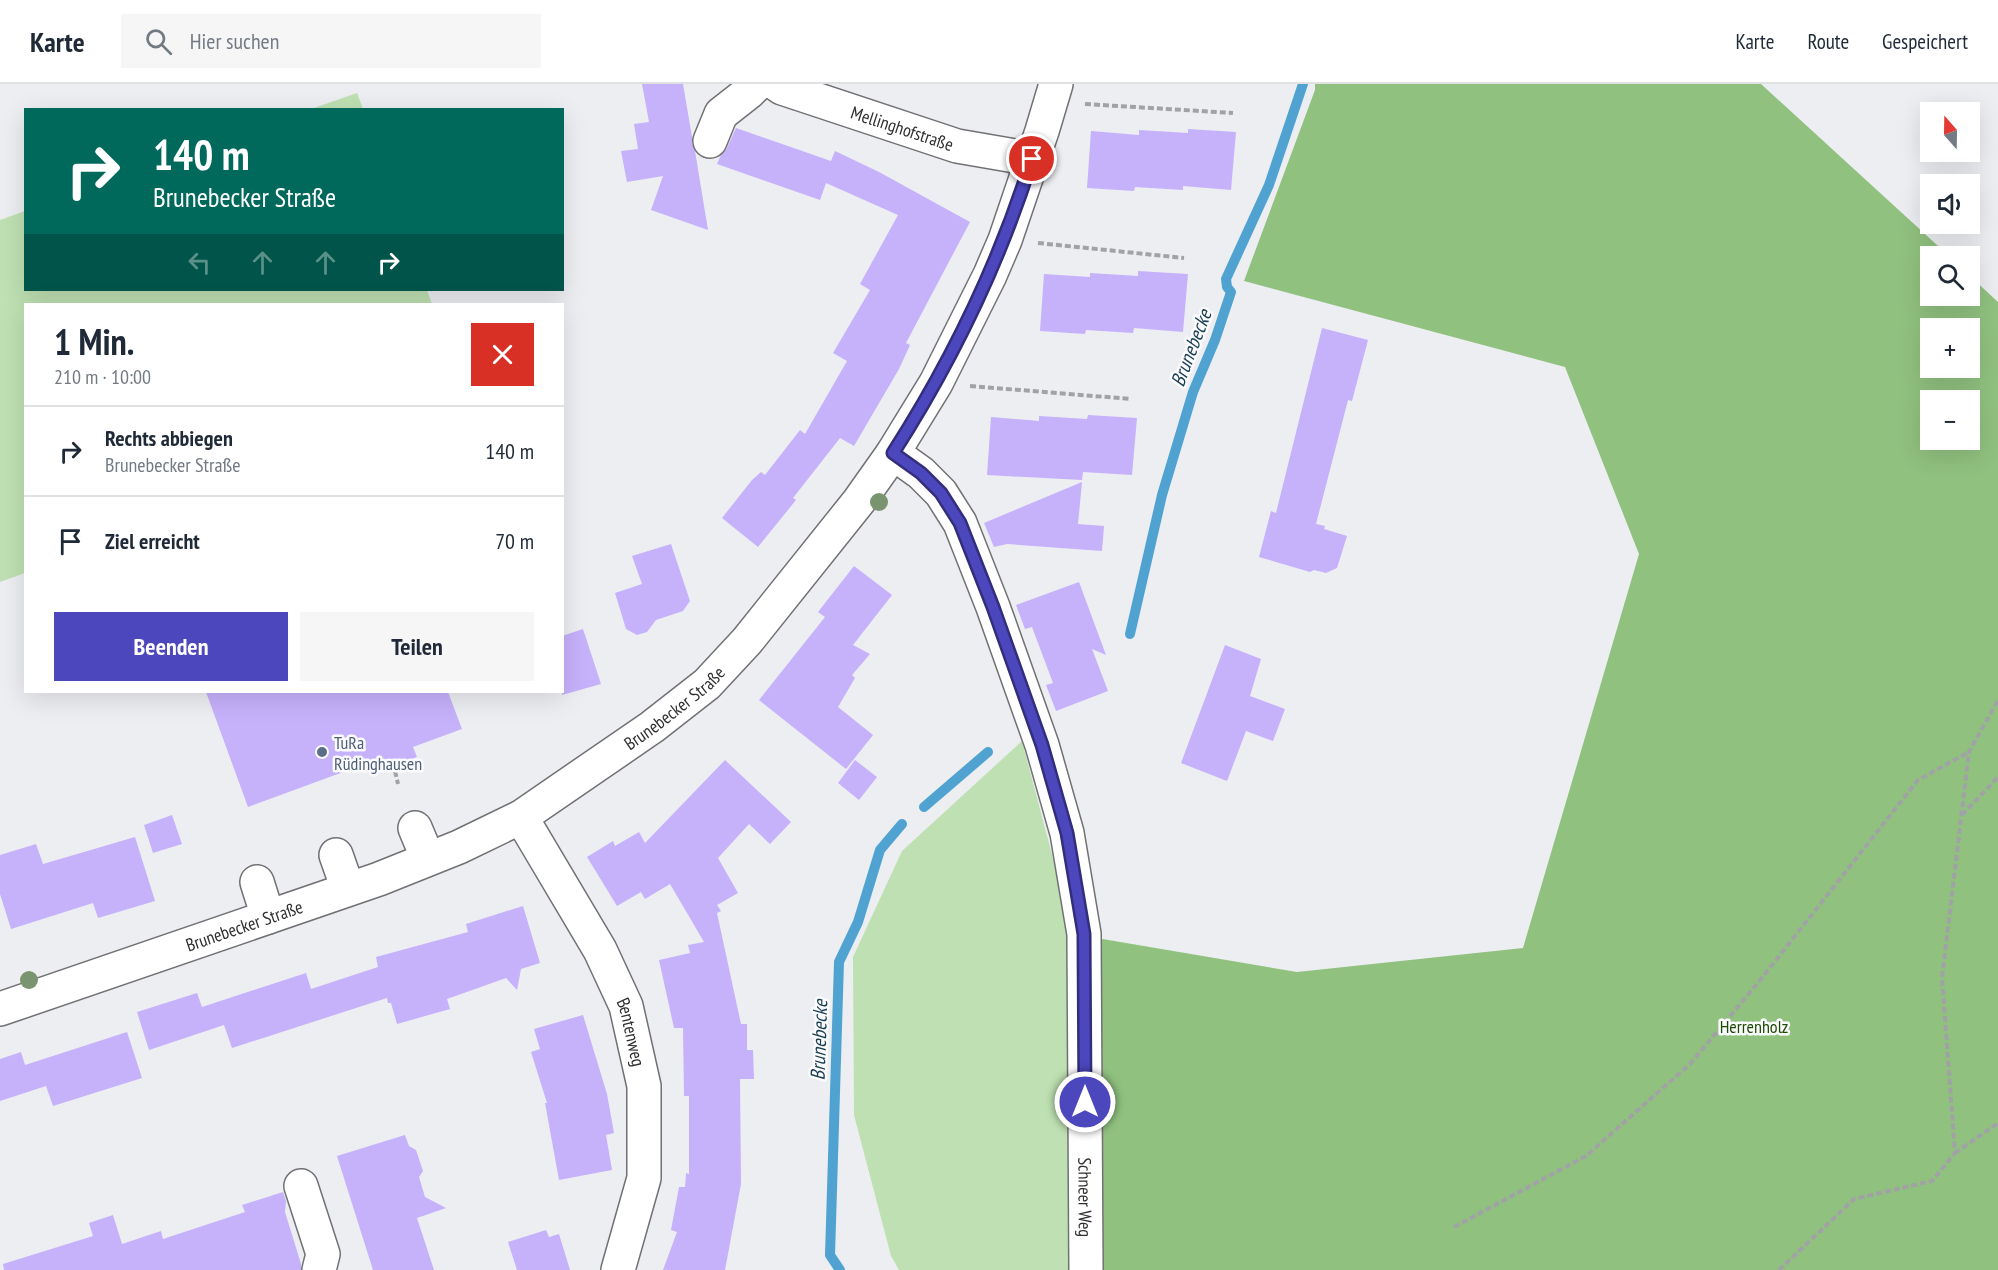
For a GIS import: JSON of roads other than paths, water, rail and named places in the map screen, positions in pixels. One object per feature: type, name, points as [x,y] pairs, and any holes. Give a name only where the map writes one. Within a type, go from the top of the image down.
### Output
[{"type":"street","points":[[710,141],[721,114],[757,84]]},
{"type":"street","name":"Mellinghofstraße","points":[[776,84],[957,146],[1032,159]]},
{"type":"street","name":"Brunebecker Straße","points":[[0,1009],[348,889],[459,847],[521,817],[652,727],[707,684],[747,641],[816,556],[893,453],[936,383],[1005,240],[1053,93]]},
{"type":"street","name":"Schneer Weg","points":[[893,453],[921,473],[941,493],[960,523],[993,607],[1042,745],[1067,833],[1084,934],[1086,1270]]},
{"type":"street","name":"Bentenweg","points":[[521,817],[600,950],[618,987],[626,1006],[644,1086],[644,1178],[618,1270]]},
{"type":"street","points":[[416,828],[428,860]]},
{"type":"street","points":[[336,855],[348,889]]},
{"type":"street","points":[[257,882],[268,917]]},
{"type":"street","points":[[301,1186],[323,1254],[319,1270]]},
{"type":"waterway","name":"Brunebecke","points":[[1130,634],[1162,495],[1193,392],[1215,340],[1231,292],[1227,287],[1226,279],[1269,185],[1303,84]]},
{"type":"waterway","name":"Brunebecke","points":[[924,807],[988,752]]},
{"type":"waterway","name":"Brunebecke","points":[[840,1270],[830,1255],[839,962],[858,922],[880,850],[902,824]]},
{"type":"place","name":"TuRa Rüdinghausen","points":[[322,752]]},
{"type":"park label","name":"Herrenholz","points":[[1754,1026]]}]
